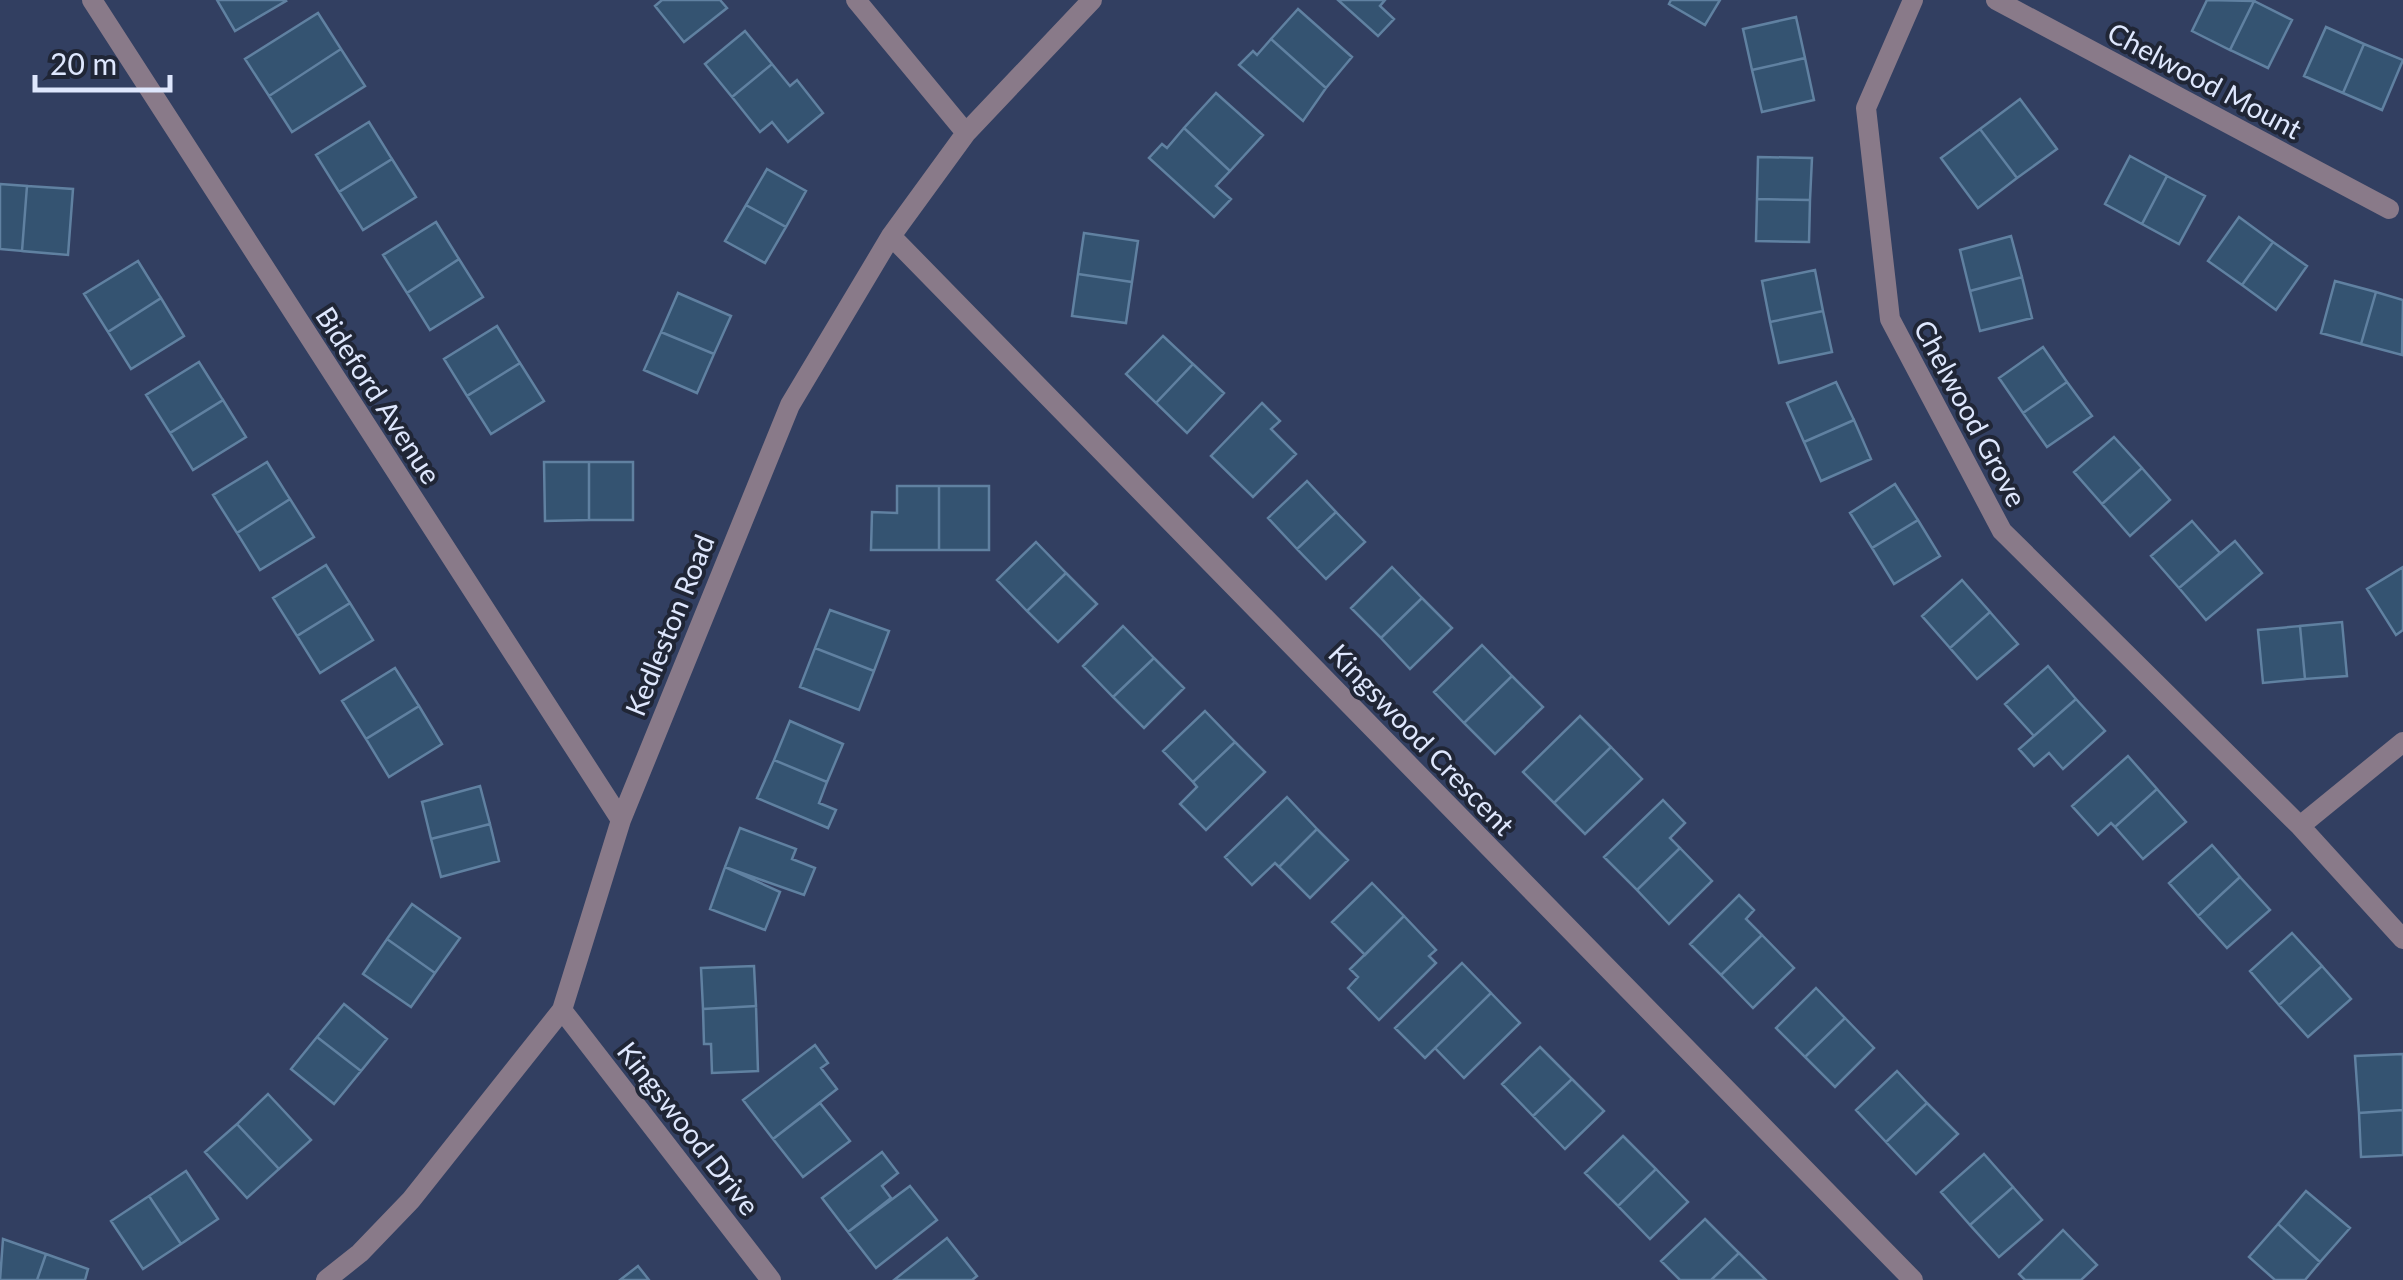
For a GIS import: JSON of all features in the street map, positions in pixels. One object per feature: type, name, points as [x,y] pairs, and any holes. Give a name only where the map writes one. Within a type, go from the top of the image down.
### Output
[{"type":"street","name":"Bideford Avenue","points":[[92,0],[620,820]]},
{"type":"street","points":[[856,0],[966,133]]},
{"type":"street","name":"Kedleston Road","points":[[326,1280],[360,1253],[411,1200],[562,1010],[620,820],[790,405],[891,236],[966,133],[1092,0]]},
{"type":"street","name":"Chelwood Grove","points":[[1914,0],[1866,108],[1890,320],[2002,531],[2300,826],[2403,939]]},
{"type":"street","name":"Chelwood Mount","points":[[1996,0],[2389,209]]},
{"type":"street","name":"Kingswood Crescent","points":[[891,236],[1914,1280]]},
{"type":"street","points":[[2300,826],[2403,742]]},
{"type":"street","name":"Kingswood Drive","points":[[562,1010],[772,1280]]},
{"type":"building","points":[[217,0],[285,0],[286,1],[235,31]]},
{"type":"building","points":[[662,0],[720,0],[727,8],[684,42],[655,6]]},
{"type":"building","points":[[1338,0],[1385,0],[1380,6],[1394,19],[1378,36]]},
{"type":"building","points":[[1671,0],[1720,0],[1705,25],[1669,4]]},
{"type":"building","points":[[2207,0],[2254,1],[2230,50],[2192,31]]},
{"type":"building","points":[[2254,1],[2292,20],[2268,68],[2230,50]]},
{"type":"building","points":[[1298,9],[1352,57],[1326,88],[1271,39]]},
{"type":"building","points":[[318,13],[341,49],[269,96],[245,59]]},
{"type":"building","points":[[1796,17],[1805,58],[1752,70],[1743,29]]},
{"type":"building","points":[[2326,27],[2364,44],[2343,93],[2304,76]]},
{"type":"building","points":[[745,31],[772,64],[732,97],[705,64]]},
{"type":"building","points":[[1271,39],[1326,88],[1303,121],[1239,65],[1253,51],[1257,55]]},
{"type":"building","points":[[2364,44],[2403,60],[2382,110],[2343,93]]},
{"type":"building","points":[[341,49],[365,86],[292,132],[269,96]]},
{"type":"building","points":[[1805,58],[1814,100],[1762,112],[1752,70]]},
{"type":"building","points":[[772,64],[790,86],[797,80],[823,113],[788,142],[772,122],[760,132],[732,97]]},
{"type":"building","points":[[1216,93],[1263,135],[1230,171],[1184,128]]},
{"type":"building","points":[[2020,99],[2057,149],[2017,178],[1980,129]]},
{"type":"building","points":[[369,122],[392,159],[339,192],[316,155]]},
{"type":"building","points":[[1184,128],[1230,171],[1216,186],[1231,199],[1214,217],[1149,158],[1162,144],[1167,148]]},
{"type":"building","points":[[1980,129],[2017,178],[1978,208],[1941,158]]},
{"type":"building","points":[[2130,156],[2167,176],[2142,224],[2105,204]]},
{"type":"building","points":[[1758,157],[1812,158],[1810,200],[1757,199]]},
{"type":"building","points":[[392,159],[416,197],[363,230],[339,192]]},
{"type":"building","points":[[767,169],[806,191],[786,227],[746,205]]},
{"type":"building","points":[[2167,176],[2205,196],[2179,244],[2142,224]]},
{"type":"building","points":[[0,184],[27,186],[22,251],[0,249]]},
{"type":"building","points":[[27,186],[73,189],[68,255],[22,251]]},
{"type":"building","points":[[1757,199],[1810,200],[1809,242],[1756,241]]},
{"type":"building","points":[[746,205],[786,227],[765,263],[725,241]]},
{"type":"building","points":[[2239,217],[2273,242],[2242,285],[2208,261]]},
{"type":"building","points":[[436,222],[459,259],[407,293],[383,255]]},
{"type":"building","points":[[1084,233],[1138,241],[1132,282],[1078,274]]},
{"type":"building","points":[[2011,236],[2022,277],[1970,291],[1960,250]]},
{"type":"building","points":[[2273,242],[2307,266],[2276,310],[2242,285]]},
{"type":"building","points":[[459,259],[483,297],[430,330],[407,293]]},
{"type":"building","points":[[138,261],[161,298],[108,332],[84,294]]},
{"type":"building","points":[[1815,270],[1823,311],[1770,322],[1762,281]]},
{"type":"building","points":[[1078,274],[1132,282],[1126,323],[1072,316]]},
{"type":"building","points":[[2022,277],[2032,318],[1980,331],[1970,291]]},
{"type":"building","points":[[2335,281],[2376,292],[2361,344],[2321,333]]},
{"type":"building","points":[[2376,292],[2403,300],[2402,355],[2361,344]]},
{"type":"building","points":[[678,293],[731,316],[714,354],[661,332]]},
{"type":"building","points":[[161,298],[184,336],[131,369],[108,332]]},
{"type":"building","points":[[1823,311],[1832,352],[1779,363],[1770,322]]},
{"type":"building","points":[[497,326],[520,363],[467,396],[444,359]]},
{"type":"building","points":[[661,332],[714,354],[697,393],[644,370]]},
{"type":"building","points":[[1163,336],[1193,364],[1156,403],[1126,374]]},
{"type":"building","points":[[2043,347],[2067,382],[2023,413],[1999,378]]},
{"type":"building","points":[[199,362],[223,400],[170,433],[146,395]]},
{"type":"building","points":[[520,363],[544,401],[491,434],[467,396]]},
{"type":"building","points":[[1193,364],[1224,393],[1187,433],[1156,403]]},
{"type":"building","points":[[1836,382],[1854,420],[1804,442],[1787,403]]},
{"type":"building","points":[[2067,382],[2092,416],[2047,447],[2023,413]]},
{"type":"building","points":[[223,400],[246,437],[193,470],[170,433]]},
{"type":"building","points":[[1262,403],[1280,421],[1271,429],[1296,454],[1253,497],[1211,456]]},
{"type":"building","points":[[1854,420],[1871,459],[1821,481],[1804,442]]},
{"type":"building","points":[[2114,437],[2142,468],[2102,504],[2074,472]]},
{"type":"building","points":[[267,462],[290,499],[237,533],[213,495]]},
{"type":"building","points":[[544,462],[589,462],[589,520],[545,521]]},
{"type":"building","points":[[589,462],[633,462],[633,520],[589,520]]},
{"type":"building","points":[[2142,468],[2170,500],[2130,536],[2102,504]]},
{"type":"building","points":[[1307,481],[1336,512],[1297,549],[1268,518]]},
{"type":"building","points":[[1895,484],[1918,520],[1872,548],[1850,513]]},
{"type":"building","points":[[897,486],[939,486],[939,550],[871,550],[872,512],[897,513]]},
{"type":"building","points":[[939,486],[989,486],[989,550],[939,550]]},
{"type":"building","points":[[290,499],[314,537],[260,570],[237,533]]},
{"type":"building","points":[[1336,512],[1365,542],[1326,579],[1297,549]]},
{"type":"building","points":[[1918,520],[1940,556],[1894,584],[1872,548]]},
{"type":"building","points":[[2192,521],[2220,553],[2179,588],[2151,556]]},
{"type":"building","points":[[2235,541],[2262,573],[2206,620],[2179,588]]},
{"type":"building","points":[[1036,542],[1066,573],[1027,611],[997,580]]},
{"type":"building","points":[[326,565],[350,603],[297,636],[273,598]]},
{"type":"building","points":[[1392,567],[1422,598],[1381,638],[1351,608]]},
{"type":"building","points":[[2403,567],[2403,630],[2396,635],[2367,589]]},
{"type":"building","points":[[1066,573],[1097,604],[1058,642],[1027,611]]},
{"type":"building","points":[[1962,580],[1990,612],[1950,648],[1922,616]]},
{"type":"building","points":[[1422,598],[1452,628],[1410,669],[1381,638]]},
{"type":"building","points":[[350,603],[373,640],[320,673],[297,636]]},
{"type":"building","points":[[830,610],[889,631],[874,671],[815,648]]},
{"type":"building","points":[[1990,612],[2018,644],[1977,679],[1950,648]]},
{"type":"building","points":[[2342,622],[2347,676],[2305,679],[2300,626]]},
{"type":"building","points":[[1123,626],[1154,658],[1113,697],[1083,666]]},
{"type":"building","points":[[2300,626],[2305,679],[2263,683],[2258,630]]},
{"type":"building","points":[[1482,645],[1512,676],[1464,723],[1434,692]]},
{"type":"building","points":[[815,648],[874,671],[859,710],[800,687]]},
{"type":"building","points":[[1154,658],[1184,688],[1144,728],[1113,697]]},
{"type":"building","points":[[2048,666],[2076,699],[2034,736],[2005,704]]},
{"type":"building","points":[[395,668],[419,706],[366,739],[342,701]]},
{"type":"building","points":[[1512,676],[1543,707],[1495,754],[1464,723]]},
{"type":"building","points":[[2076,699],[2105,731],[2063,769],[2049,753],[2034,766],[2019,749]]},
{"type":"building","points":[[419,706],[442,744],[389,777],[366,739]]},
{"type":"building","points":[[1205,711],[1235,742],[1193,782],[1163,751]]},
{"type":"building","points":[[1580,716],[1611,747],[1554,803],[1523,772]]},
{"type":"building","points":[[790,721],[843,744],[827,782],[774,760]]},
{"type":"building","points":[[1235,742],[1265,772],[1206,830],[1180,804],[1197,787],[1193,782]]},
{"type":"building","points":[[1611,747],[1642,779],[1585,834],[1554,803]]},
{"type":"building","points":[[2128,756],[2157,789],[2115,827],[2111,823],[2098,835],[2072,806]]},
{"type":"building","points":[[774,760],[827,782],[819,803],[836,810],[828,828],[757,798]]},
{"type":"building","points":[[480,786],[490,824],[431,839],[422,802]]},
{"type":"building","points":[[2157,789],[2186,822],[2143,859],[2115,827]]},
{"type":"building","points":[[1287,797],[1317,829],[1279,867],[1275,863],[1252,885],[1225,857]]},
{"type":"building","points":[[1663,800],[1685,823],[1670,838],[1680,848],[1637,890],[1604,857]]},
{"type":"building","points":[[490,824],[499,861],[441,877],[431,839]]},
{"type":"building","points":[[740,828],[796,849],[792,859],[815,868],[804,895],[725,867]]},
{"type":"building","points":[[1317,829],[1348,860],[1310,898],[1279,867]]},
{"type":"building","points":[[2212,845],[2240,877],[2198,916],[2169,883]]},
{"type":"building","points":[[1680,848],[1712,881],[1669,924],[1637,890]]},
{"type":"building","points":[[725,867],[780,892],[765,930],[710,909]]},
{"type":"building","points":[[2240,877],[2270,910],[2227,948],[2198,916]]},
{"type":"building","points":[[1372,883],[1404,916],[1365,955],[1332,922]]},
{"type":"building","points":[[1739,895],[1754,910],[1746,919],[1762,935],[1721,975],[1690,944]]},
{"type":"building","points":[[412,904],[460,938],[435,973],[387,939]]},
{"type":"building","points":[[1404,916],[1436,950],[1429,956],[1436,963],[1379,1020],[1348,988],[1358,977],[1350,969]]},
{"type":"building","points":[[2292,933],[2322,966],[2279,1005],[2250,971]]},
{"type":"building","points":[[1762,935],[1794,968],[1753,1008],[1721,975]]},
{"type":"building","points":[[387,939],[435,973],[411,1007],[363,974]]},
{"type":"building","points":[[1462,963],[1491,993],[1425,1058],[1395,1028]]},
{"type":"building","points":[[754,966],[756,1006],[703,1009],[701,968]]},
{"type":"building","points":[[2322,966],[2351,999],[2308,1037],[2279,1005]]},
{"type":"building","points":[[1816,988],[1845,1018],[1805,1057],[1776,1028]]},
{"type":"building","points":[[1491,993],[1520,1023],[1464,1078],[1435,1048]]},
{"type":"building","points":[[344,1004],[387,1039],[361,1071],[317,1037]]},
{"type":"building","points":[[756,1006],[758,1071],[712,1073],[711,1044],[704,1044],[703,1009]]},
{"type":"building","points":[[1845,1018],[1874,1048],[1835,1087],[1805,1057]]},
{"type":"building","points":[[317,1037],[361,1071],[334,1104],[291,1069]]},
{"type":"building","points":[[815,1045],[828,1063],[821,1068],[837,1089],[773,1139],[743,1100]]},
{"type":"building","points":[[1540,1047],[1572,1079],[1533,1116],[1502,1084]]},
{"type":"building","points":[[2403,1054],[2403,1110],[2359,1113],[2355,1056]]},
{"type":"building","points":[[1897,1071],[1927,1103],[1886,1142],[1856,1110]]},
{"type":"building","points":[[1572,1079],[1604,1111],[1565,1149],[1533,1116]]},
{"type":"building","points":[[268,1094],[311,1140],[279,1169],[237,1124]]},
{"type":"building","points":[[820,1103],[850,1141],[803,1177],[773,1139]]},
{"type":"building","points":[[1927,1103],[1958,1134],[1916,1174],[1886,1142]]},
{"type":"building","points":[[2403,1110],[2403,1155],[2361,1157],[2359,1113]]},
{"type":"building","points":[[237,1124],[279,1169],[247,1198],[205,1152]]},
{"type":"building","points":[[1623,1136],[1656,1169],[1618,1206],[1585,1173]]},
{"type":"building","points":[[882,1152],[898,1173],[882,1186],[891,1198],[848,1232],[822,1198]]},
{"type":"building","points":[[1984,1154],[2013,1187],[1970,1225],[1941,1192]]},
{"type":"building","points":[[1656,1169],[1688,1202],[1650,1239],[1618,1206]]},
{"type":"building","points":[[186,1171],[218,1219],[181,1244],[149,1196]]},
{"type":"building","points":[[910,1186],[937,1220],[876,1268],[848,1232]]},
{"type":"building","points":[[2013,1187],[2042,1220],[1999,1257],[1970,1225]]},
{"type":"building","points":[[2306,1191],[2350,1228],[2320,1262],[2278,1224]]},
{"type":"building","points":[[149,1196],[181,1244],[143,1269],[111,1221]]},
{"type":"building","points":[[1705,1219],[1739,1253],[1711,1280],[1680,1280],[1661,1261]]},
{"type":"building","points":[[2278,1224],[2320,1262],[2305,1280],[2275,1280],[2249,1257]]},
{"type":"building","points":[[2063,1230],[2097,1265],[2081,1280],[2025,1280],[2019,1274]]},
{"type":"building","points":[[947,1238],[977,1276],[972,1280],[894,1280]]},
{"type":"building","points":[[3,1239],[46,1254],[37,1280],[0,1280]]},
{"type":"building","points":[[1739,1253],[1766,1280],[1711,1280]]},
{"type":"building","points":[[46,1254],[88,1269],[85,1280],[37,1280]]},
{"type":"building","points":[[638,1266],[649,1280],[620,1280]]}]
